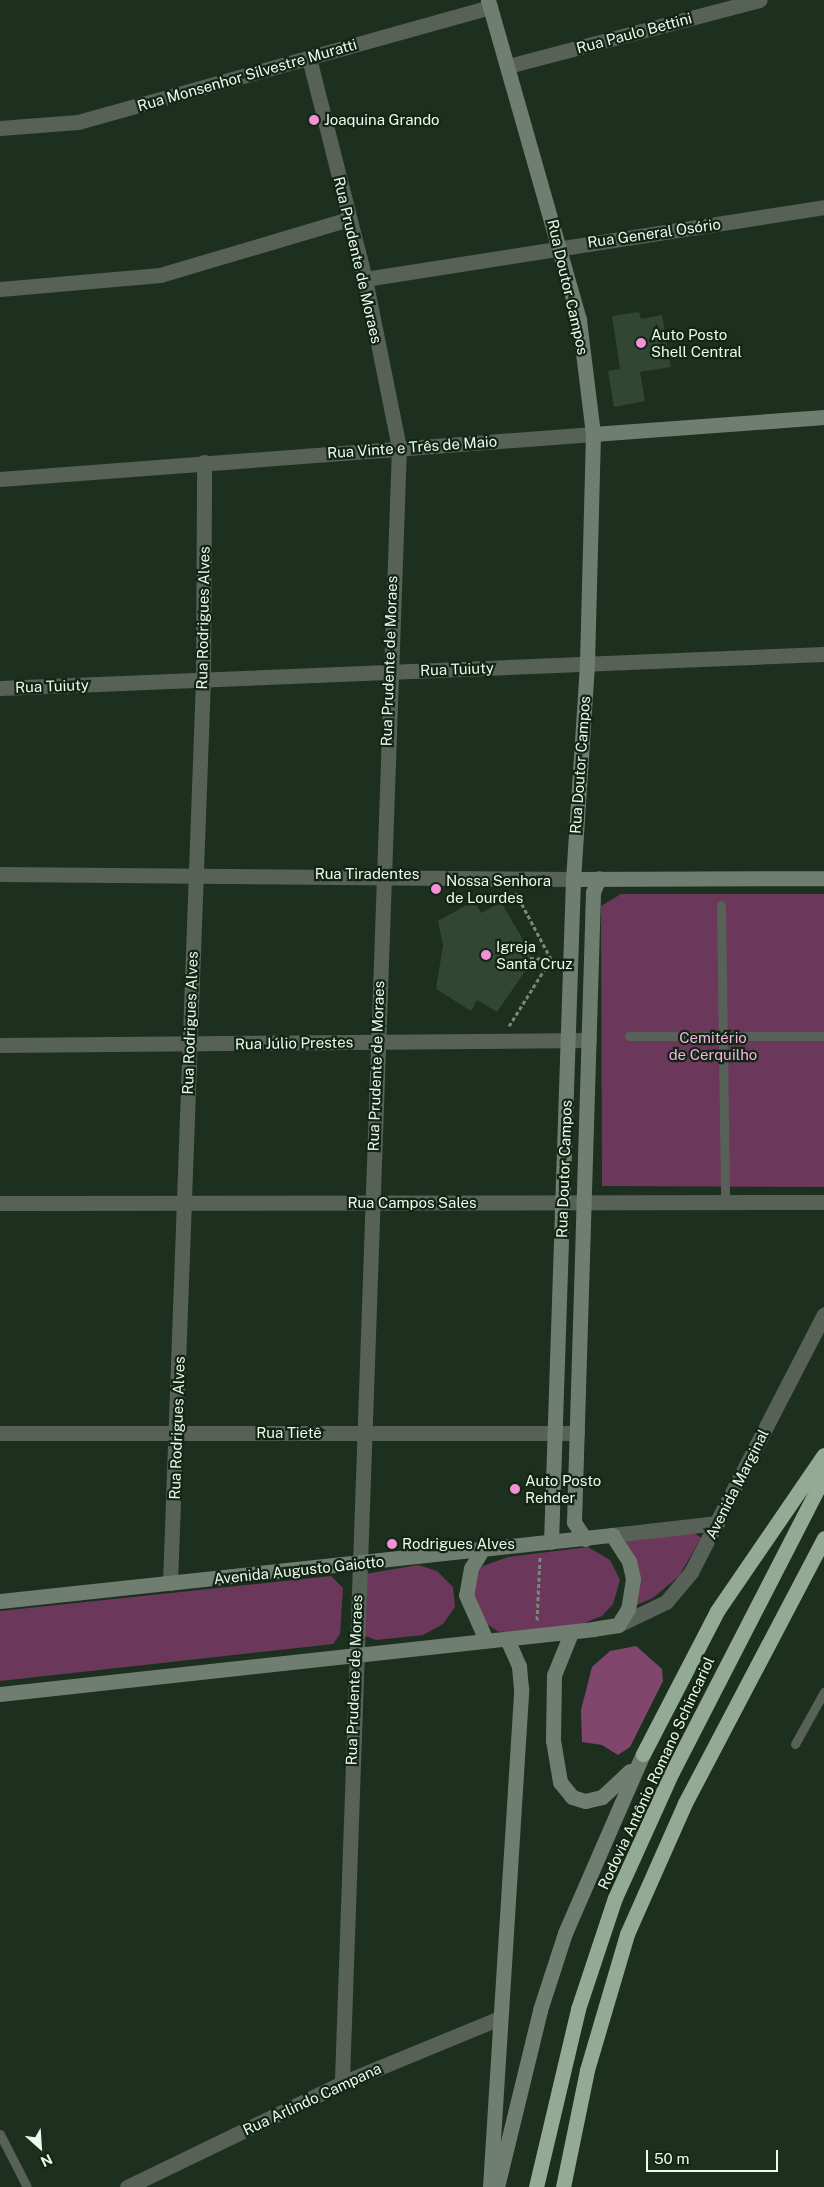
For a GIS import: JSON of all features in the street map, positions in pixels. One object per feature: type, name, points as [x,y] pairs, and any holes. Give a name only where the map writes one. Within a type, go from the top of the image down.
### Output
[{"type":"highway","points":[[643,1754],[718,1611],[824,1455]]},
{"type":"highway","name":"Rodovia Antônio Romano Schincariol","points":[[536,2187],[578,2009],[615,1898],[672,1772],[824,1476]]},
{"type":"highway","points":[[563,2187],[588,2070],[628,1934],[685,1804],[824,1538]]},
{"type":"street","name":"Rua Paulo Bettini","points":[[508,66],[760,0]]},
{"type":"street","name":"Rua Doutor Campos","points":[[489,3],[560,247],[578,320],[593,434],[587,664],[573,878],[555,1433],[546,1543]]},
{"type":"street","name":"Rua Monsenhor Silvestre Muratti","points":[[0,128],[78,122],[309,58],[489,3]]},
{"type":"street","name":"Rua Prudente de Moraes","points":[[309,58],[365,279],[398,447],[381,874],[364,1433],[357,1564],[342,2083]]},
{"type":"street","name":"Rua General Osório","points":[[365,279],[560,247],[824,208]]},
{"type":"street","points":[[0,289],[160,275],[349,219]]},
{"type":"street","name":"Rua Vinte e Três de Maio","points":[[0,478],[398,447],[824,417]]},
{"type":"street","name":"Rua Rodrigues Alves","points":[[170,1584],[178,1434],[189,1044],[203,680],[204,462]]},
{"type":"street","name":"Rua Tuiuty","points":[[0,688],[824,654]]},
{"type":"street","name":"Rua Tiradentes","points":[[0,874],[381,874],[573,878],[824,878]]},
{"type":"street","name":"Rua Doutor Campos","points":[[585,1539],[574,1522],[593,892],[599,878]]},
{"type":"street","name":"Rua Júlio Prestes","points":[[0,1045],[589,1040]]},
{"type":"street","name":"Rua Campos Sales","points":[[0,1204],[824,1202]]},
{"type":"street","name":"Avenida Marginal","points":[[618,1624],[666,1602],[692,1572],[824,1314]]},
{"type":"street","name":"Rua Tietê","points":[[0,1433],[577,1433]]},
{"type":"street","name":"Avenida Augusto Gaiotto","points":[[0,1601],[357,1564],[717,1523]]},
{"type":"street","points":[[0,1694],[486,1640],[571,1633],[618,1624],[628,1609],[633,1579],[629,1561],[612,1536]]},
{"type":"street","points":[[482,1550],[471,1568],[466,1595],[486,1640]]},
{"type":"street","points":[[571,1633],[554,1675],[553,1740],[560,1782],[572,1798],[585,1801],[602,1797],[643,1754]]},
{"type":"street","points":[[490,2187],[521,1689],[519,1666],[507,1639]]},
{"type":"street","points":[[497,2187],[540,2010],[565,1933],[643,1754]]},
{"type":"street","name":"Rua Arlindo Campana","points":[[127,2187],[342,2083],[500,2018]]},
{"type":"lane","points":[[721,906],[725,1202]]},
{"type":"lane","points":[[629,1036],[824,1036]]},
{"type":"lane","points":[[795,1744],[824,1692]]},
{"type":"lane","points":[[0,2134],[27,2187]]},
{"type":"path","points":[[513,877],[513,886],[551,959]]},
{"type":"path","points":[[530,958],[571,959]]},
{"type":"path","points":[[507,1041],[507,1028],[551,959]]},
{"type":"path","points":[[536,1636],[546,1543]]},
{"type":"green space","name":"Cemitério de Cerquilho","points":[[621,894],[824,894],[824,1187],[602,1186],[601,906]]},
{"type":"green space","points":[[693,1532],[701,1538],[679,1576],[653,1598],[634,1606],[626,1541]]},
{"type":"green space","points":[[588,1547],[610,1560],[620,1580],[613,1604],[602,1616],[579,1625],[499,1632],[482,1621],[472,1596],[475,1576],[483,1566],[508,1557]]},
{"type":"green space","points":[[418,1565],[437,1571],[453,1587],[455,1607],[443,1624],[423,1635],[376,1640],[363,1635],[365,1574]]},
{"type":"green space","points":[[331,1576],[343,1588],[340,1634],[333,1644],[0,1681],[0,1611]]},
{"type":"shaded area","points":[[636,1646],[662,1669],[663,1681],[630,1747],[618,1755],[602,1745],[582,1742],[581,1710],[592,1667],[610,1651]]},
{"type":"building","name":"Auto Posto Shell Central","points":[[639,312],[641,319],[662,315],[671,367],[640,372],[645,401],[614,407],[608,371],[620,369],[612,316]]},
{"type":"building","name":"Igreja Santa Cruz","points":[[474,901],[481,913],[501,902],[530,952],[530,964],[497,1012],[477,1000],[471,1011],[436,989],[443,945],[438,921]]},
{"type":"place","name":"Joaquina Grando","points":[[314,120]]},
{"type":"place","name":"Auto Posto Shell Central","points":[[641,343]]},
{"type":"place","name":"Nossa Senhora de Lourdes","points":[[436,889]]},
{"type":"place","name":"Igreja Santa Cruz","points":[[486,955]]},
{"type":"place","name":"Auto Posto Rehder","points":[[515,1489]]},
{"type":"place","name":"Rodrigues Alves","points":[[392,1544]]}]
